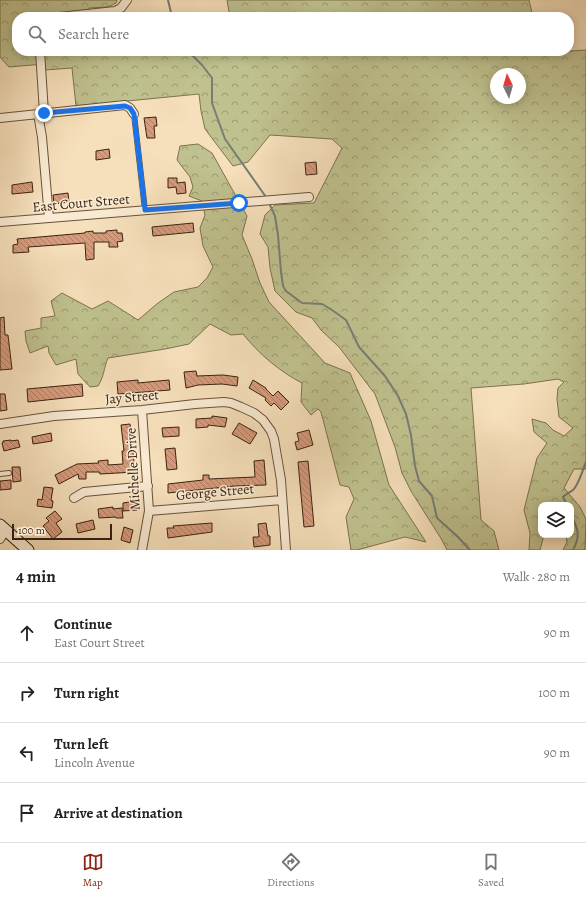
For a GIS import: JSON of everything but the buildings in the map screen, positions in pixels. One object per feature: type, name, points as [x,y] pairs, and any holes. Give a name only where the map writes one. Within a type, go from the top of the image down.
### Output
[{"type":"main road","points":[[2,531],[28,550]]},
{"type":"street","points":[[109,12],[121,8],[126,0]]},
{"type":"street","points":[[40,56],[42,137],[49,218]]},
{"type":"street","points":[[0,118],[125,106],[130,108],[134,114]]},
{"type":"street","name":"East Court Street","points":[[0,222],[309,197]]},
{"type":"street","name":"Jay Street","points":[[0,424],[54,416],[142,410],[195,404],[231,403],[254,413],[263,420],[271,431],[276,445],[282,500]]},
{"type":"street","name":"Michelle Drive","points":[[142,410],[149,511],[142,550]]},
{"type":"street","points":[[74,498],[84,492],[148,486]]},
{"type":"street","points":[[282,500],[286,550]]},
{"type":"street","name":"George Street","points":[[149,511],[282,500]]},
{"type":"lane","points":[[134,114],[145,210]]},
{"type":"lane","points":[[0,474],[9,473]]},
{"type":"green space","points":[[0,0],[117,0],[116,3],[108,7],[89,8],[89,12],[12,12],[12,56],[574,56],[574,51],[586,50],[586,469],[574,469],[564,488],[580,507],[586,519],[585,550],[563,550],[567,542],[566,538],[574,538],[574,502],[538,502],[538,538],[543,538],[540,550],[529,550],[530,533],[524,510],[537,458],[547,443],[534,432],[532,419],[546,423],[553,430],[564,436],[573,428],[559,417],[557,399],[558,388],[564,382],[558,379],[524,384],[471,388],[481,520],[494,531],[499,550],[447,550],[411,491],[402,473],[395,447],[375,394],[339,347],[321,330],[312,318],[296,312],[275,291],[270,268],[268,247],[260,234],[265,215],[275,205],[314,203],[342,148],[332,139],[270,135],[248,162],[233,166],[205,129],[199,94],[76,106],[72,68],[45,70],[44,64],[9,67],[0,57]]},
{"type":"green space","points":[[227,0],[529,0],[532,12],[229,12]]},
{"type":"green space","points":[[198,144],[212,153],[247,216],[242,235],[260,283],[269,302],[325,363],[350,373],[371,421],[389,485],[426,542],[405,537],[357,550],[351,550],[346,517],[354,499],[349,487],[340,485],[321,412],[318,409],[311,415],[301,402],[302,383],[270,362],[243,334],[231,335],[210,324],[189,344],[108,358],[102,379],[98,386],[90,387],[78,374],[76,359],[56,365],[49,353],[48,346],[30,353],[26,341],[25,331],[41,328],[41,318],[55,316],[51,301],[62,293],[92,309],[108,301],[138,320],[174,292],[198,287],[207,278],[213,267],[203,246],[200,228],[205,215],[202,201],[189,196],[193,187],[190,177],[177,160],[180,146]]},
{"type":"waterway","points":[[168,0],[171,12]]},
{"type":"waterway","points":[[193,56],[212,78],[212,103],[225,139],[266,197]]},
{"type":"waterway","points":[[269,203],[275,216],[283,286],[286,291],[302,303],[322,304],[346,320],[359,347],[385,376],[398,396],[406,414],[419,481],[432,496],[437,518],[470,550]]},
{"type":"waterway","points":[[566,502],[563,497],[575,488],[586,462]]},
{"type":"waterway","points":[[573,550],[578,536],[574,522]]},
{"type":"route","points":[[44,113],[125,106],[130,108],[134,114],[145,210],[239,203]]}]
